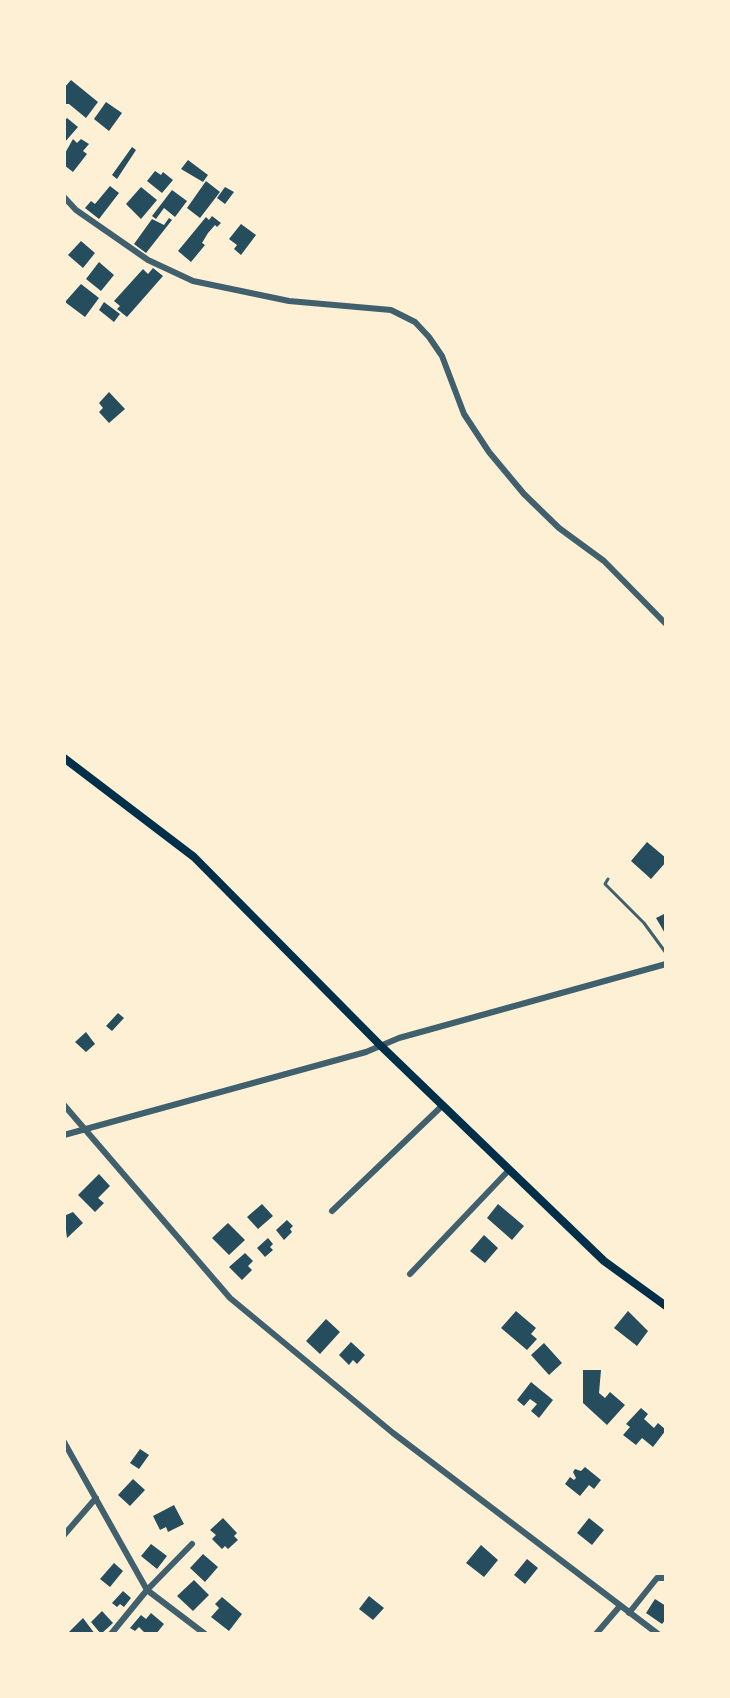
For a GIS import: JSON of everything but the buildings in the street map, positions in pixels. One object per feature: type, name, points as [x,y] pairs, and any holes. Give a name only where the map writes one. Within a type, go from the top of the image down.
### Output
[{"type":"main road","points":[[64,758],[194,857],[380,1045],[604,1261],[666,1306]]},
{"type":"street","points":[[64,198],[76,210],[148,260],[193,280],[289,302],[391,310],[415,322],[442,356],[464,414],[489,452],[524,494],[560,528],[604,561],[666,624]]},
{"type":"street","points":[[65,1135],[366,1052],[380,1045],[666,964]]},
{"type":"street","points":[[64,1105],[230,1298],[393,1433],[658,1634]]},
{"type":"street","points":[[332,1211],[443,1105]]},
{"type":"street","points":[[410,1274],[509,1170]]},
{"type":"street","points":[[64,1442],[147,1590],[205,1634]]},
{"type":"street","points":[[64,1535],[96,1498]]},
{"type":"street","points":[[111,1634],[147,1590],[192,1544]]},
{"type":"street","points":[[629,1613],[657,1578],[666,1578]]},
{"type":"street","points":[[597,1634],[620,1606]]},
{"type":"lane","points":[[608,879],[605,884],[644,923],[666,953]]}]
